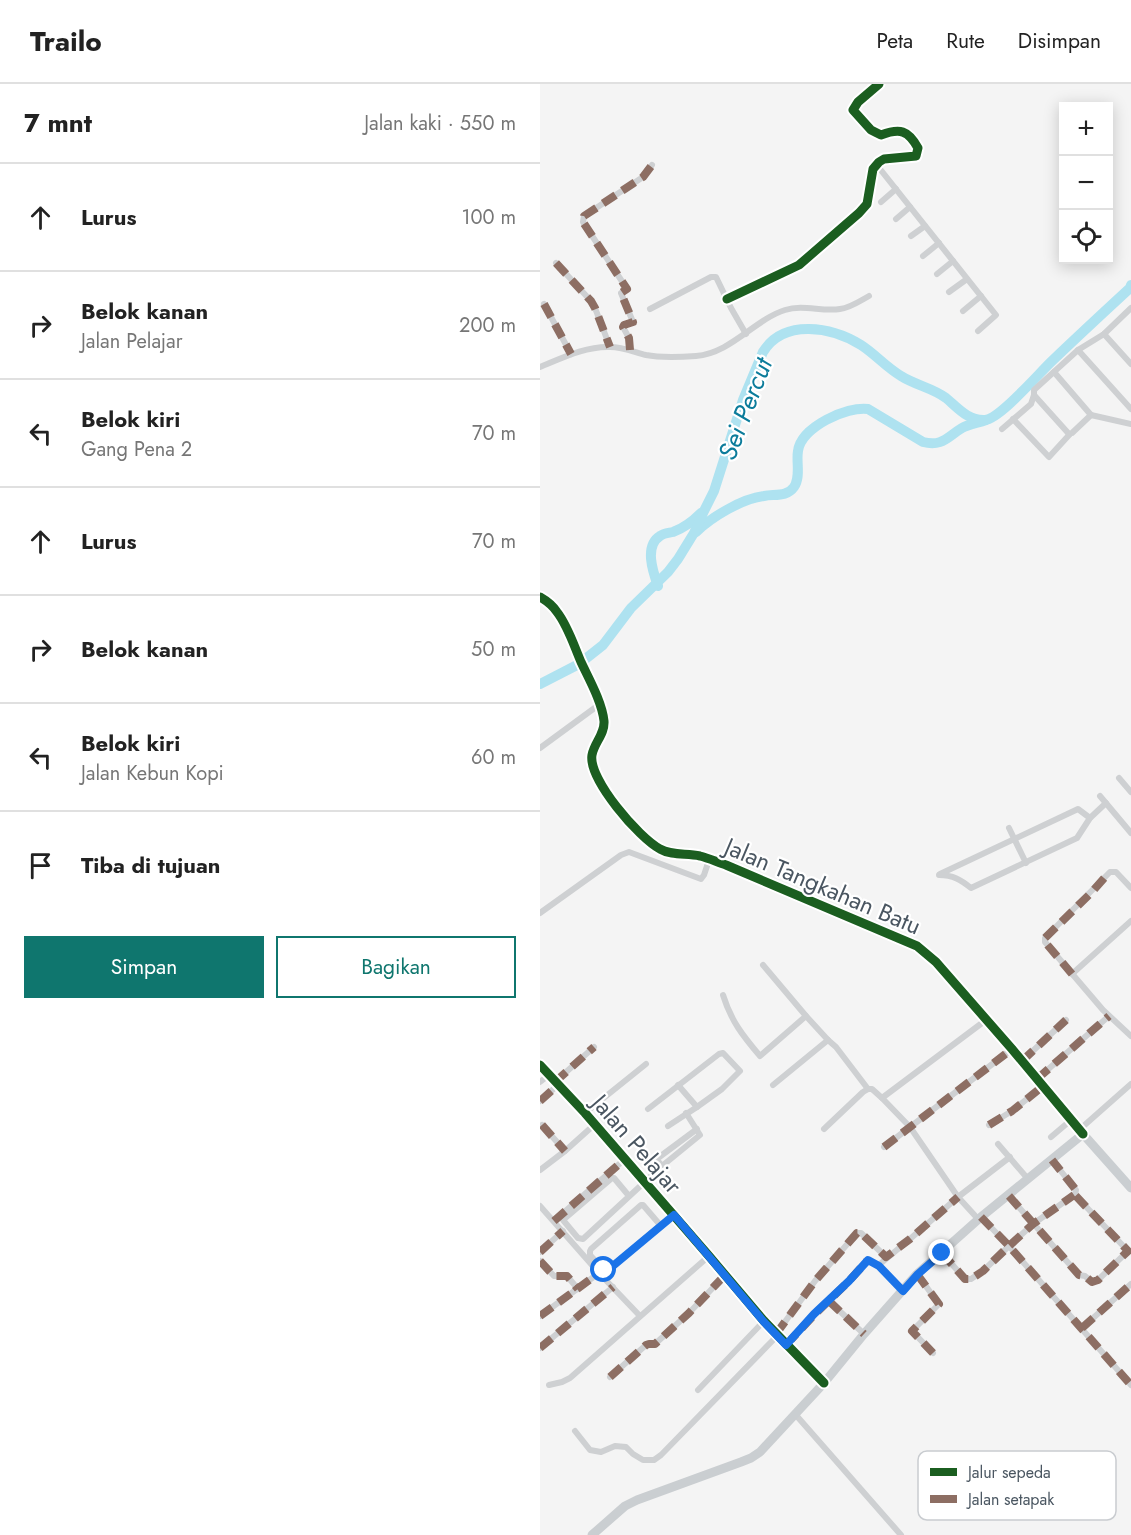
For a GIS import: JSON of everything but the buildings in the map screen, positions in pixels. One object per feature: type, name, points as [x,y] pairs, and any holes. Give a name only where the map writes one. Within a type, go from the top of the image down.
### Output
[{"type":"main road","points":[[592,1535],[625,1506],[637,1500],[751,1458],[760,1452],[824,1383],[918,1274],[1052,1160],[1081,1132],[1131,1188]]},
{"type":"street","points":[[727,299],[799,265],[859,213],[867,204],[876,164],[884,159],[915,156],[918,148],[914,140],[901,130],[881,135],[871,130],[853,110],[858,102],[879,84]]},
{"type":"street","points":[[876,164],[996,315],[978,331]]},
{"type":"street","points":[[630,350],[629,338],[623,327],[633,322],[621,293],[627,289],[582,219],[643,177],[652,165]]},
{"type":"street","points":[[881,202],[896,189]]},
{"type":"street","points":[[896,219],[910,207]]},
{"type":"street","points":[[911,236],[925,226]]},
{"type":"street","points":[[923,256],[939,243]]},
{"type":"street","points":[[937,274],[953,261]]},
{"type":"street","points":[[556,263],[591,301],[610,347]]},
{"type":"street","points":[[651,309],[711,277],[716,278],[746,334]]},
{"type":"street","points":[[949,292],[967,279]]},
{"type":"street","points":[[540,367],[571,354],[610,347],[648,355],[698,356],[715,352],[772,315],[786,309],[796,307],[838,310],[848,308],[869,296]]},
{"type":"street","points":[[963,310],[981,296]]},
{"type":"street","points":[[544,304],[571,354]]},
{"type":"street","points":[[1002,429],[1031,404],[1034,390],[1078,350],[1104,334],[1130,312]]},
{"type":"street","points":[[1104,334],[1131,364]]},
{"type":"street","points":[[1078,350],[1131,409]]},
{"type":"street","points":[[1054,372],[1091,415],[1131,424]]},
{"type":"street","points":[[1034,396],[1070,434]]},
{"type":"street","points":[[1013,419],[1049,458],[1091,415]]},
{"type":"street","name":"Jalan Tangkahan Batu","points":[[540,597],[558,612],[602,709],[603,733],[592,753],[592,760],[600,780],[614,803],[644,837],[657,848],[667,852],[699,856],[726,865],[917,946],[936,962],[1081,1132]]},
{"type":"street","points":[[540,748],[600,704]]},
{"type":"street","points":[[1119,778],[1131,792]]},
{"type":"street","points":[[1100,796],[1131,833]]},
{"type":"street","points":[[1090,818],[1078,809],[939,875],[949,875],[971,888],[1077,838],[1090,818],[1106,804]]},
{"type":"street","points":[[1009,828],[1026,862]]},
{"type":"street","points":[[540,913],[621,855],[629,852],[701,879],[709,860]]},
{"type":"street","points":[[1131,888],[1116,872],[1110,872],[1045,938],[1045,942],[1072,974],[1109,1016],[1131,1036]]},
{"type":"street","points":[[1072,974],[1131,921]]},
{"type":"street","points":[[763,965],[836,1047],[868,1089],[872,1089],[882,1098],[910,1127],[958,1197],[1009,1246],[1131,1385]]},
{"type":"street","points":[[723,995],[734,1022],[760,1056],[806,1016]]},
{"type":"street","points":[[1037,1079],[1109,1016]]},
{"type":"street","points":[[882,1098],[987,1020]]},
{"type":"street","points":[[1022,1061],[1066,1020]]},
{"type":"street","points":[[772,1085],[828,1040]]},
{"type":"street","points":[[540,1101],[594,1047]]},
{"type":"street","points":[[884,1147],[1012,1049]]},
{"type":"street","points":[[648,1109],[719,1054],[723,1053],[727,1056],[740,1071],[722,1089],[668,1126]]},
{"type":"street","name":"Jalan Pelajar","points":[[540,1065],[674,1215],[764,1322],[824,1383]]},
{"type":"street","points":[[585,1113],[646,1065]]},
{"type":"street","points":[[540,1082],[549,1075]]},
{"type":"street","points":[[1081,1132],[1131,1084]]},
{"type":"street","points":[[678,1085],[697,1107]]},
{"type":"street","points":[[989,1125],[1012,1111],[1043,1086]]},
{"type":"street","points":[[824,1129],[868,1089]]},
{"type":"street","points":[[629,1196],[612,1178],[563,1221],[578,1238],[583,1239],[662,1166],[658,1158],[698,1132],[686,1113]]},
{"type":"street","points":[[1051,1137],[1071,1120]]},
{"type":"street","points":[[542,1125],[565,1151]]},
{"type":"street","points":[[540,1170],[594,1125]]},
{"type":"street","points":[[998,1144],[1028,1179]]},
{"type":"street","points":[[879,1266],[886,1257],[1010,1156]]},
{"type":"street","points":[[554,1221],[625,1159]]},
{"type":"street","points":[[942,1253],[968,1280],[984,1271],[1033,1224],[1074,1195],[1076,1190],[1052,1160]]},
{"type":"street","points":[[1009,1196],[1079,1275],[1096,1282],[1128,1251],[1074,1195]]},
{"type":"street","points":[[661,1226],[641,1205],[591,1249],[590,1255],[604,1270],[608,1270],[661,1226],[674,1215]]},
{"type":"street","points":[[540,1206],[640,1316]]},
{"type":"street","points":[[540,1252],[563,1231]]},
{"type":"street","points":[[575,1431],[590,1450],[602,1452],[615,1446],[626,1447],[643,1460],[654,1460],[685,1432],[777,1335],[815,1281],[857,1233],[861,1233],[886,1257]]},
{"type":"street","points":[[549,1385],[566,1380],[709,1256]]},
{"type":"street","points":[[786,1345],[868,1260],[879,1266],[903,1291]]},
{"type":"street","points":[[540,1261],[554,1276],[567,1276],[578,1289]]},
{"type":"street","points":[[540,1316],[599,1273]]},
{"type":"street","points":[[918,1274],[939,1304],[912,1331],[933,1353]]},
{"type":"street","points":[[610,1377],[647,1344],[655,1344],[725,1275]]},
{"type":"street","points":[[1082,1329],[1131,1284]]},
{"type":"street","points":[[540,1348],[613,1287]]},
{"type":"street","points":[[829,1301],[864,1334]]},
{"type":"street","points":[[698,1390],[764,1322]]},
{"type":"street","points":[[795,1414],[901,1535]]},
{"type":"waterway","name":"Sei Percut","points":[[540,684],[579,664],[603,645],[631,608],[678,559],[694,533],[714,491],[743,400],[763,352],[772,341],[796,330],[823,330],[836,334],[861,345],[890,369],[946,398],[968,416],[985,420],[992,418],[1010,404],[1131,285]]},
{"type":"waterway","name":"Sei Percut","points":[[696,532],[710,520],[737,505],[755,498],[784,494],[791,490],[797,479],[798,451],[801,442],[816,426],[837,415],[868,409],[923,442],[930,443],[940,442],[965,427],[986,420]]},
{"type":"waterway","points":[[658,586],[651,560],[655,540],[685,526],[701,513]]},
{"type":"marked path","points":[[630,350],[629,338],[623,327],[633,322],[621,293],[627,289],[583,222],[584,216],[643,177],[652,165]]},
{"type":"marked path","points":[[556,263],[591,301],[610,347]]},
{"type":"marked path","points":[[544,304],[571,354]]},
{"type":"marked path","points":[[1072,974],[1045,942],[1045,938],[1107,875]]},
{"type":"marked path","points":[[1037,1079],[1109,1016]]},
{"type":"marked path","points":[[1022,1061],[1066,1020]]},
{"type":"marked path","points":[[555,1082],[594,1047]]},
{"type":"marked path","points":[[884,1147],[1012,1049]]},
{"type":"marked path","points":[[540,1101],[558,1085]]},
{"type":"marked path","points":[[989,1125],[1012,1111],[1043,1086]]},
{"type":"marked path","points":[[542,1125],[565,1151]]},
{"type":"marked path","points":[[554,1221],[625,1159]]},
{"type":"marked path","points":[[1009,1196],[1079,1275],[1085,1276],[1092,1282],[1098,1280],[1128,1251],[1075,1195],[1076,1190],[1052,1160]]},
{"type":"marked path","points":[[942,1253],[965,1279],[971,1279],[983,1271],[1033,1224],[1074,1195]]},
{"type":"marked path","points":[[776,1334],[815,1281],[857,1233],[861,1233],[886,1257],[958,1197]]},
{"type":"marked path","points":[[981,1217],[1131,1385]]},
{"type":"marked path","points":[[540,1252],[563,1231]]},
{"type":"marked path","points":[[540,1261],[554,1276],[567,1276],[578,1289]]},
{"type":"marked path","points":[[786,1345],[867,1261]]},
{"type":"marked path","points":[[540,1316],[599,1273]]},
{"type":"marked path","points":[[917,1274],[939,1304],[912,1331],[933,1353]]},
{"type":"marked path","points":[[610,1377],[646,1345],[655,1344],[725,1275]]},
{"type":"marked path","points":[[1082,1328],[1131,1284]]},
{"type":"marked path","points":[[540,1348],[613,1287]]},
{"type":"marked path","points":[[829,1301],[864,1334]]},
{"type":"cycle path","points":[[727,299],[799,265],[859,213],[867,204],[873,169],[879,162],[884,159],[916,156],[918,148],[907,134],[898,131],[881,135],[871,130],[853,110],[858,102],[879,84]]},
{"type":"cycle path","points":[[540,597],[554,608],[564,623],[601,706],[604,726],[592,755],[598,778],[617,807],[640,833],[660,849],[674,854],[700,856],[726,865],[917,946],[936,962],[1083,1134]]},
{"type":"cycle path","points":[[540,1065],[585,1113],[764,1321],[824,1383]]},
{"type":"route","points":[[604,1270],[608,1270],[624,1258],[674,1215],[786,1345],[868,1260],[879,1266],[903,1291],[942,1253]]}]
